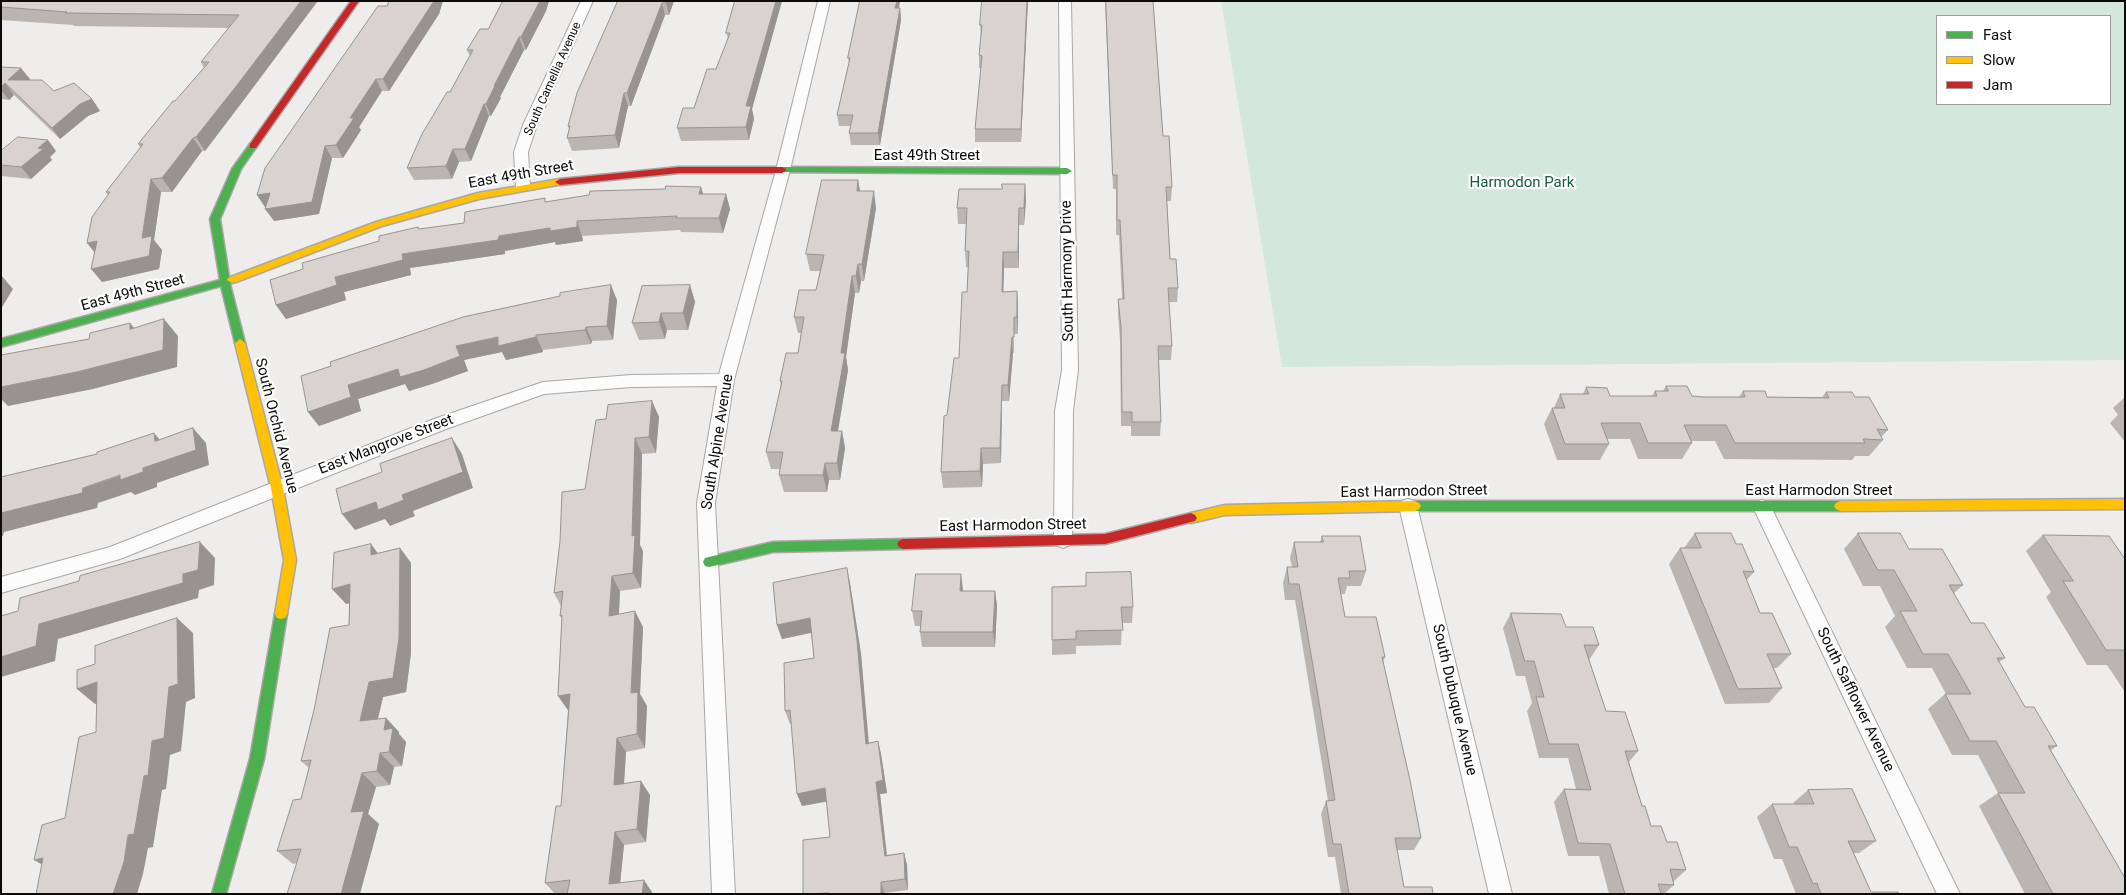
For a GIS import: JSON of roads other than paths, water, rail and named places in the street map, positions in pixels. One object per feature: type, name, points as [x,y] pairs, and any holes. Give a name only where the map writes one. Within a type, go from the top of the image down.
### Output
[{"type":"street","name":"South Orchid Avenue","points":[[219,894],[257,759],[290,560],[277,488],[226,283],[215,219],[238,169],[355,1]]},
{"type":"street","name":"South Camellia Avenue","points":[[523,187],[521,152],[530,125],[587,1]]},
{"type":"street","name":"South Alpine Avenue","points":[[724,894],[706,503],[726,380],[784,170],[824,1]]},
{"type":"street","name":"South Harmony Drive","points":[[1063,540],[1064,411],[1070,370],[1065,1]]},
{"type":"street","name":"East 49th Street","points":[[1,343],[226,283],[379,224],[478,196],[523,187],[643,173],[784,170],[1067,171]]},
{"type":"street","name":"East Mangrove Street","points":[[1,585],[113,554],[440,424],[543,388],[631,381],[726,380]]},
{"type":"street","name":"East Harmodon Street","points":[[710,562],[773,547],[1105,539],[1225,510],[1408,506],[2122,507]]},
{"type":"street","name":"South Dubuque Avenue","points":[[1408,506],[1501,894]]},
{"type":"street","name":"South Safflower Avenue","points":[[1762,507],[1949,894]]},
{"type":"park label","name":"Harmodon Park","points":[[1522,183]]}]
